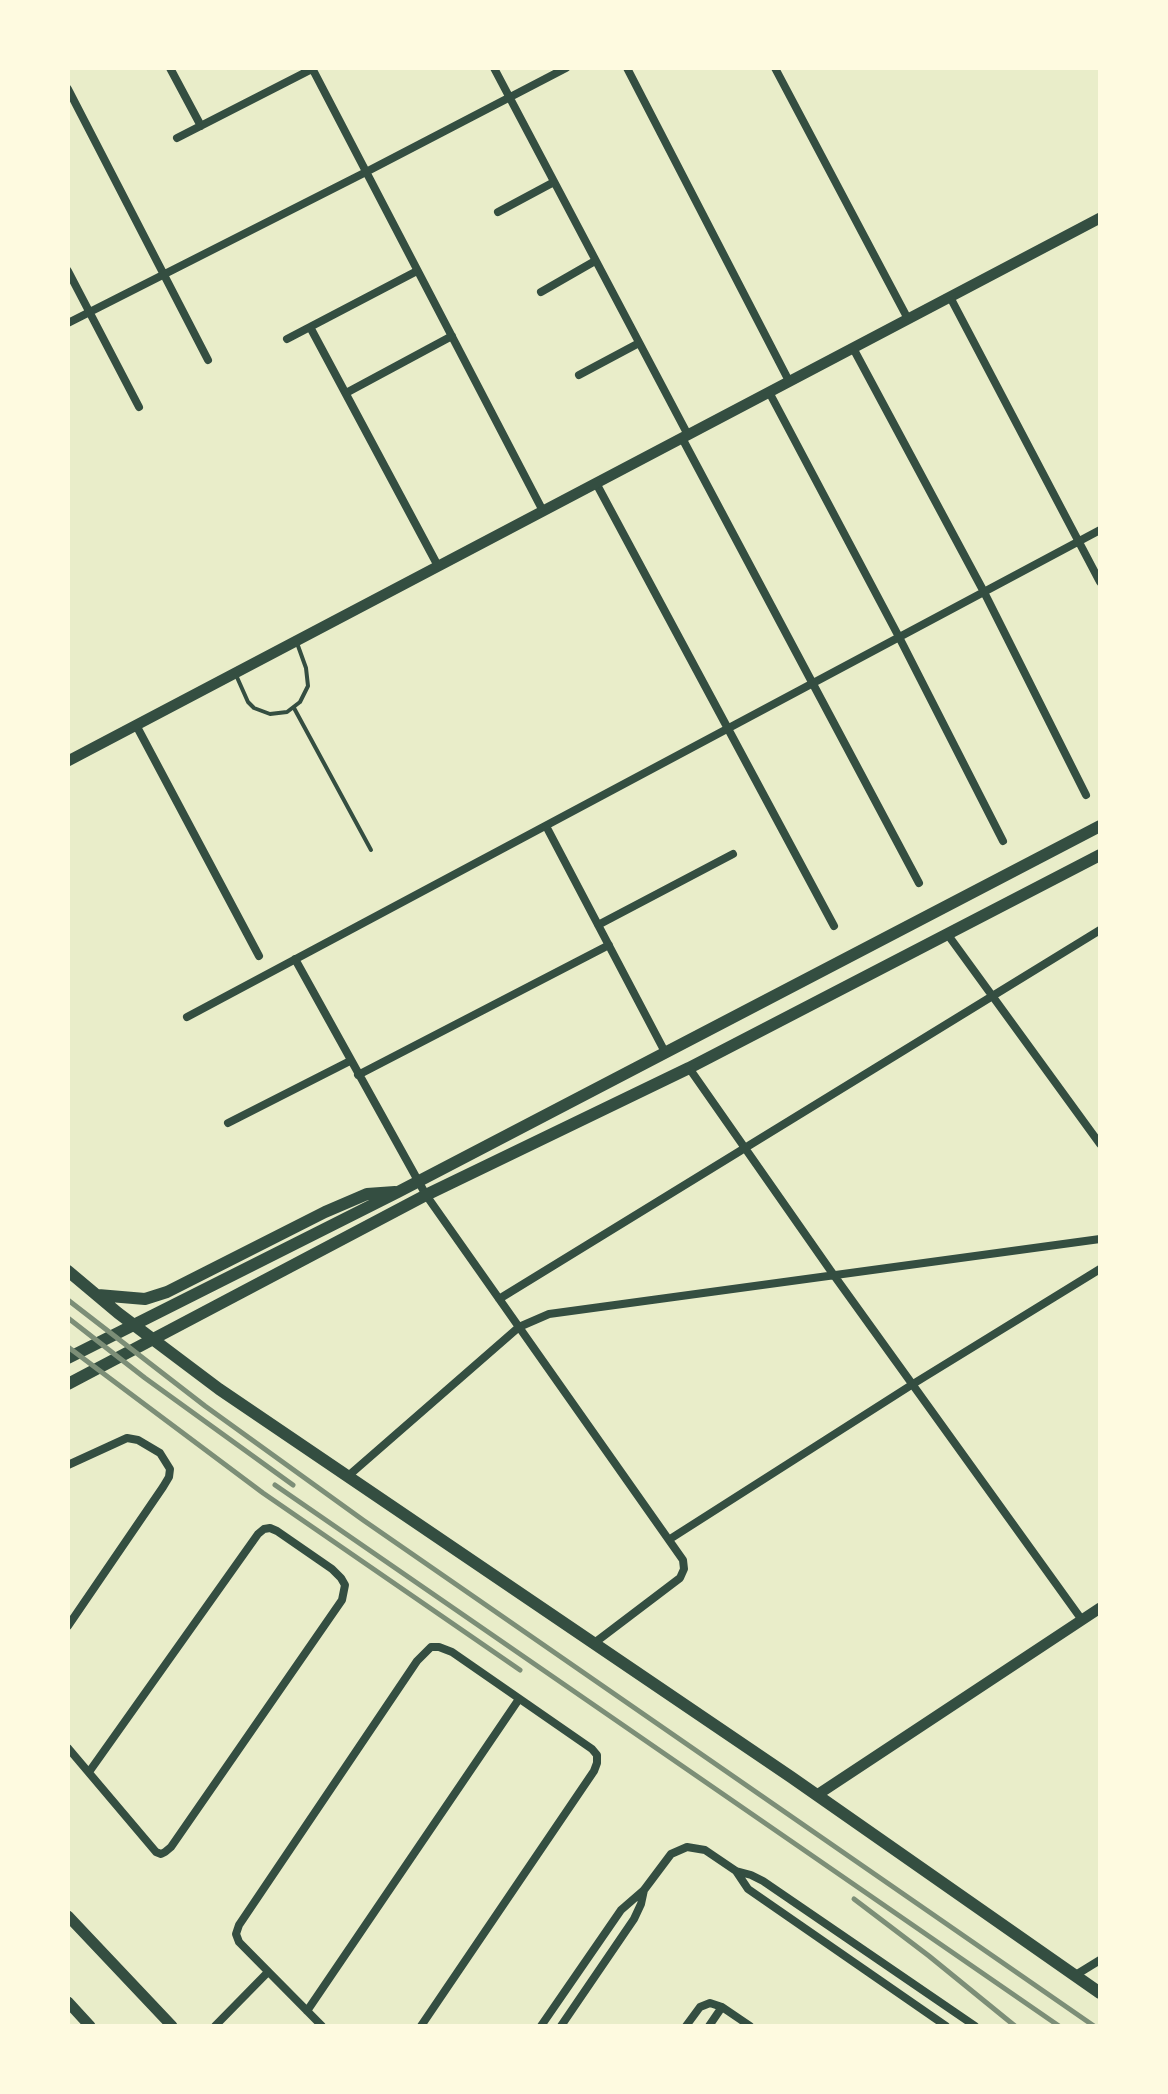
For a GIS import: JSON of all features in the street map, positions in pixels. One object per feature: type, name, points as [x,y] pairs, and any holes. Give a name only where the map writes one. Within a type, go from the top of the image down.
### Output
[{"type":"main road","points":[[68,1358],[398,1192],[1100,826]]},
{"type":"main road","points":[[68,1384],[426,1195],[689,1068],[1100,855]]},
{"type":"main road","points":[[96,1294],[145,1299],[155,1297],[325,1212],[367,1194],[398,1192]]},
{"type":"main road","points":[[68,1271],[175,1357],[817,1795],[1100,1993]]},
{"type":"street","points":[[170,68],[201,126]]},
{"type":"street","points":[[494,68],[919,883]]},
{"type":"street","points":[[68,323],[566,68]]},
{"type":"street","points":[[627,68],[789,381]]},
{"type":"street","points":[[775,68],[908,319]]},
{"type":"street","points":[[177,138],[312,69],[543,511]]},
{"type":"street","points":[[68,89],[208,360]]},
{"type":"street","points":[[498,212],[554,182]]},
{"type":"street","points":[[68,761],[1100,218]]},
{"type":"street","points":[[541,292],[595,261]]},
{"type":"street","points":[[68,271],[139,407]]},
{"type":"street","points":[[287,339],[417,271]]},
{"type":"street","points":[[950,297],[1100,582]]},
{"type":"street","points":[[310,327],[438,566]]},
{"type":"street","points":[[346,393],[452,336]]},
{"type":"street","points":[[579,375],[639,343]]},
{"type":"street","points":[[853,348],[984,592],[1086,795]]},
{"type":"street","points":[[769,392],[1003,841]]},
{"type":"street","points":[[596,483],[834,926]]},
{"type":"street","points":[[187,1017],[1100,530]]},
{"type":"street","points":[[136,725],[259,956]]},
{"type":"street","points":[[546,826],[665,1052]]},
{"type":"street","points":[[598,925],[733,854]]},
{"type":"street","points":[[499,1299],[1100,930]]},
{"type":"street","points":[[948,935],[1100,1144]]},
{"type":"street","points":[[358,1075],[609,945]]},
{"type":"street","points":[[295,959],[426,1195],[683,1560],[684,1569],[680,1578],[593,1644]]},
{"type":"street","points":[[228,1123],[350,1061]]},
{"type":"street","points":[[689,1068],[1082,1620]]},
{"type":"street","points":[[347,1477],[519,1327],[549,1314],[1100,1239]]},
{"type":"street","points":[[670,1539],[1100,1269]]},
{"type":"street","points":[[68,1465],[127,1438],[149,1445],[160,1453],[170,1469],[163,1487],[68,1626]]},
{"type":"street","points":[[68,1748],[156,1852],[161,1854],[171,1847],[342,1600],[345,1585],[332,1569],[277,1531],[264,1529],[89,1772]]},
{"type":"street","points":[[817,1795],[1100,1608]]},
{"type":"street","points":[[322,2026],[239,1942],[236,1934],[417,1661],[431,1647],[439,1647],[452,1652],[597,1755],[594,1771],[421,2026]]},
{"type":"street","points":[[307,2011],[519,1699]]},
{"type":"street","points":[[541,2026],[621,1910],[644,1890],[671,1854],[687,1847],[705,1850],[736,1871],[763,1881],[975,2026]]},
{"type":"street","points":[[736,1871],[748,1889],[947,2026],[957,2014]]},
{"type":"street","points":[[561,2026],[634,1919],[644,1890]]},
{"type":"street","points":[[68,1916],[172,2026]]},
{"type":"street","points":[[1074,1976],[1100,1960]]},
{"type":"street","points":[[215,2026],[268,1972]]},
{"type":"street","points":[[68,2002],[90,2026]]},
{"type":"street","points":[[686,2026],[705,2004],[716,2004],[750,2026]]},
{"type":"street","points":[[709,2026],[722,2007]]},
{"type":"lane","points":[[235,673],[248,702],[254,708],[278,714],[294,708],[308,686],[306,668],[296,641]]},
{"type":"lane","points":[[294,708],[371,850]]},
{"type":"railway","points":[[68,1300],[205,1406],[363,1520],[1094,2026]]},
{"type":"railway","points":[[68,1318],[293,1485]]},
{"type":"railway","points":[[68,1347],[263,1493],[520,1670]]},
{"type":"railway","points":[[275,1485],[1059,2026]]},
{"type":"railway","points":[[854,1899],[1015,2026]]}]
